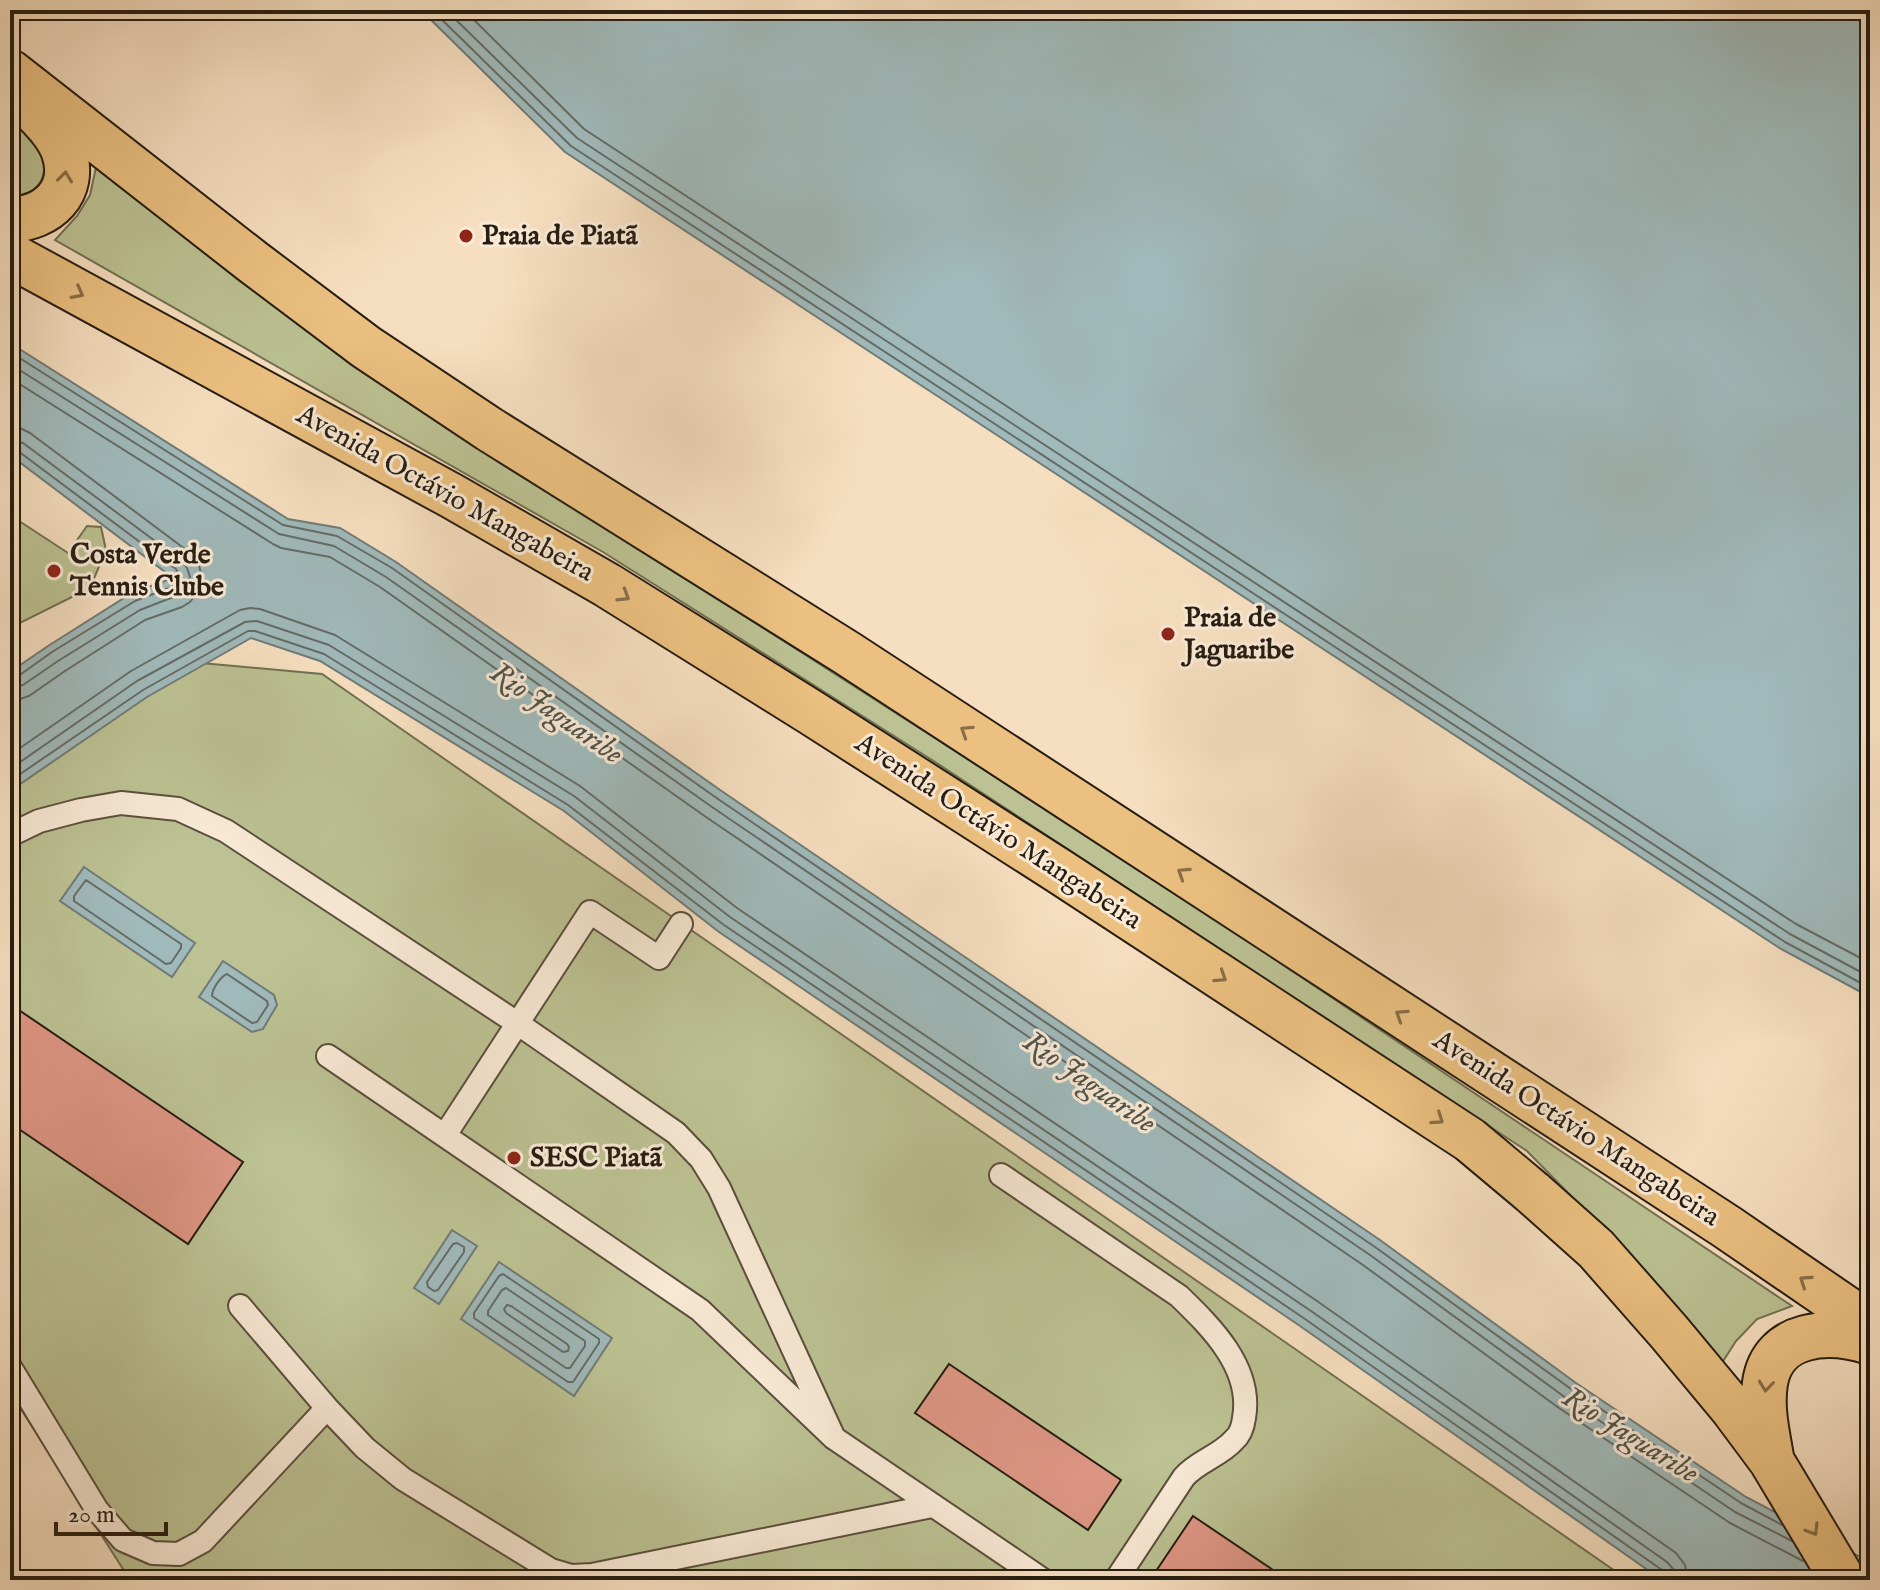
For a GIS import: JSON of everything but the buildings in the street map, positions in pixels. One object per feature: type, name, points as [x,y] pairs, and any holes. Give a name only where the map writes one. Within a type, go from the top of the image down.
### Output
[{"type":"main road","name":"Avenida Octávio Mangabeira","points":[[10,72],[366,347],[489,429],[860,662],[1713,1219],[1870,1325]]},
{"type":"main road","points":[[10,83],[52,130],[63,150],[68,170],[64,190],[53,205],[10,220]]},
{"type":"main road","name":"Avenida Octávio Mangabeira","points":[[10,255],[438,488],[607,585],[1059,871],[1470,1140],[1596,1249],[1733,1409],[1777,1470],[1843,1580]]},
{"type":"main road","points":[[1777,1470],[1764,1419],[1764,1386],[1769,1366],[1793,1342],[1812,1335],[1855,1337],[1870,1342]]},
{"type":"lane","points":[[10,835],[39,821],[121,803],[178,809],[226,831],[517,1023],[676,1133],[701,1159],[719,1188],[834,1438]]},
{"type":"lane","points":[[445,1135],[590,912],[659,958],[681,924]]},
{"type":"lane","points":[[328,1056],[700,1310],[834,1438],[1043,1580]]},
{"type":"lane","points":[[1001,1175],[1179,1296],[1204,1320],[1237,1365],[1246,1407],[1243,1425],[1236,1439],[1193,1467],[1184,1477],[1116,1580]]},
{"type":"lane","points":[[240,1306],[327,1408],[365,1448],[403,1479],[551,1570],[571,1576],[592,1575],[932,1506]]},
{"type":"lane","points":[[10,1367],[97,1510],[123,1540],[153,1553],[179,1554],[203,1541],[327,1408]]},
{"type":"green space","points":[[10,117],[35,138],[44,158],[44,168],[38,186],[22,197],[10,199]]},
{"type":"green space","points":[[97,163],[617,534],[1167,887],[1792,1306],[1757,1319],[1736,1341],[1720,1366],[1631,1257],[1527,1151],[932,760],[603,552],[55,240],[77,216],[90,195]]},
{"type":"green space","name":"Costa Verde Tennis Clube","points":[[10,515],[68,553],[87,526],[101,527],[106,550],[90,588],[10,628]]},
{"type":"green space","name":"SESC Piatã","points":[[168,660],[322,674],[1628,1580],[130,1580],[10,1392],[10,758]]},
{"type":"water","points":[[421,10],[1870,10],[1870,997],[1781,949],[565,152]]},
{"type":"water","name":"Rio Jaguaribe","points":[[10,343],[288,519],[340,528],[396,562],[723,792],[1380,1240],[1576,1383],[1746,1497],[1870,1562],[1870,1580],[1662,1580],[1300,1326],[719,932],[564,811],[320,661],[251,638],[147,697],[10,791],[10,672],[132,593],[173,578],[10,455]]},
{"type":"water","points":[[84,867],[195,943],[172,977],[60,901]]},
{"type":"water","points":[[223,961],[274,995],[277,1005],[263,1029],[252,1032],[199,997]]},
{"type":"water","points":[[452,1230],[477,1246],[439,1304],[414,1288]]},
{"type":"water","points":[[499,1262],[612,1338],[574,1396],[461,1319]]},
{"type":"place","name":"Praia de Piatã","points":[[466,236]]},
{"type":"place","name":"Costa Verde Tennis Clube","points":[[54,571]]},
{"type":"place","name":"Praia de Jaguaribe","points":[[1168,634]]},
{"type":"place","name":"SESC Piatã","points":[[514,1158]]}]
